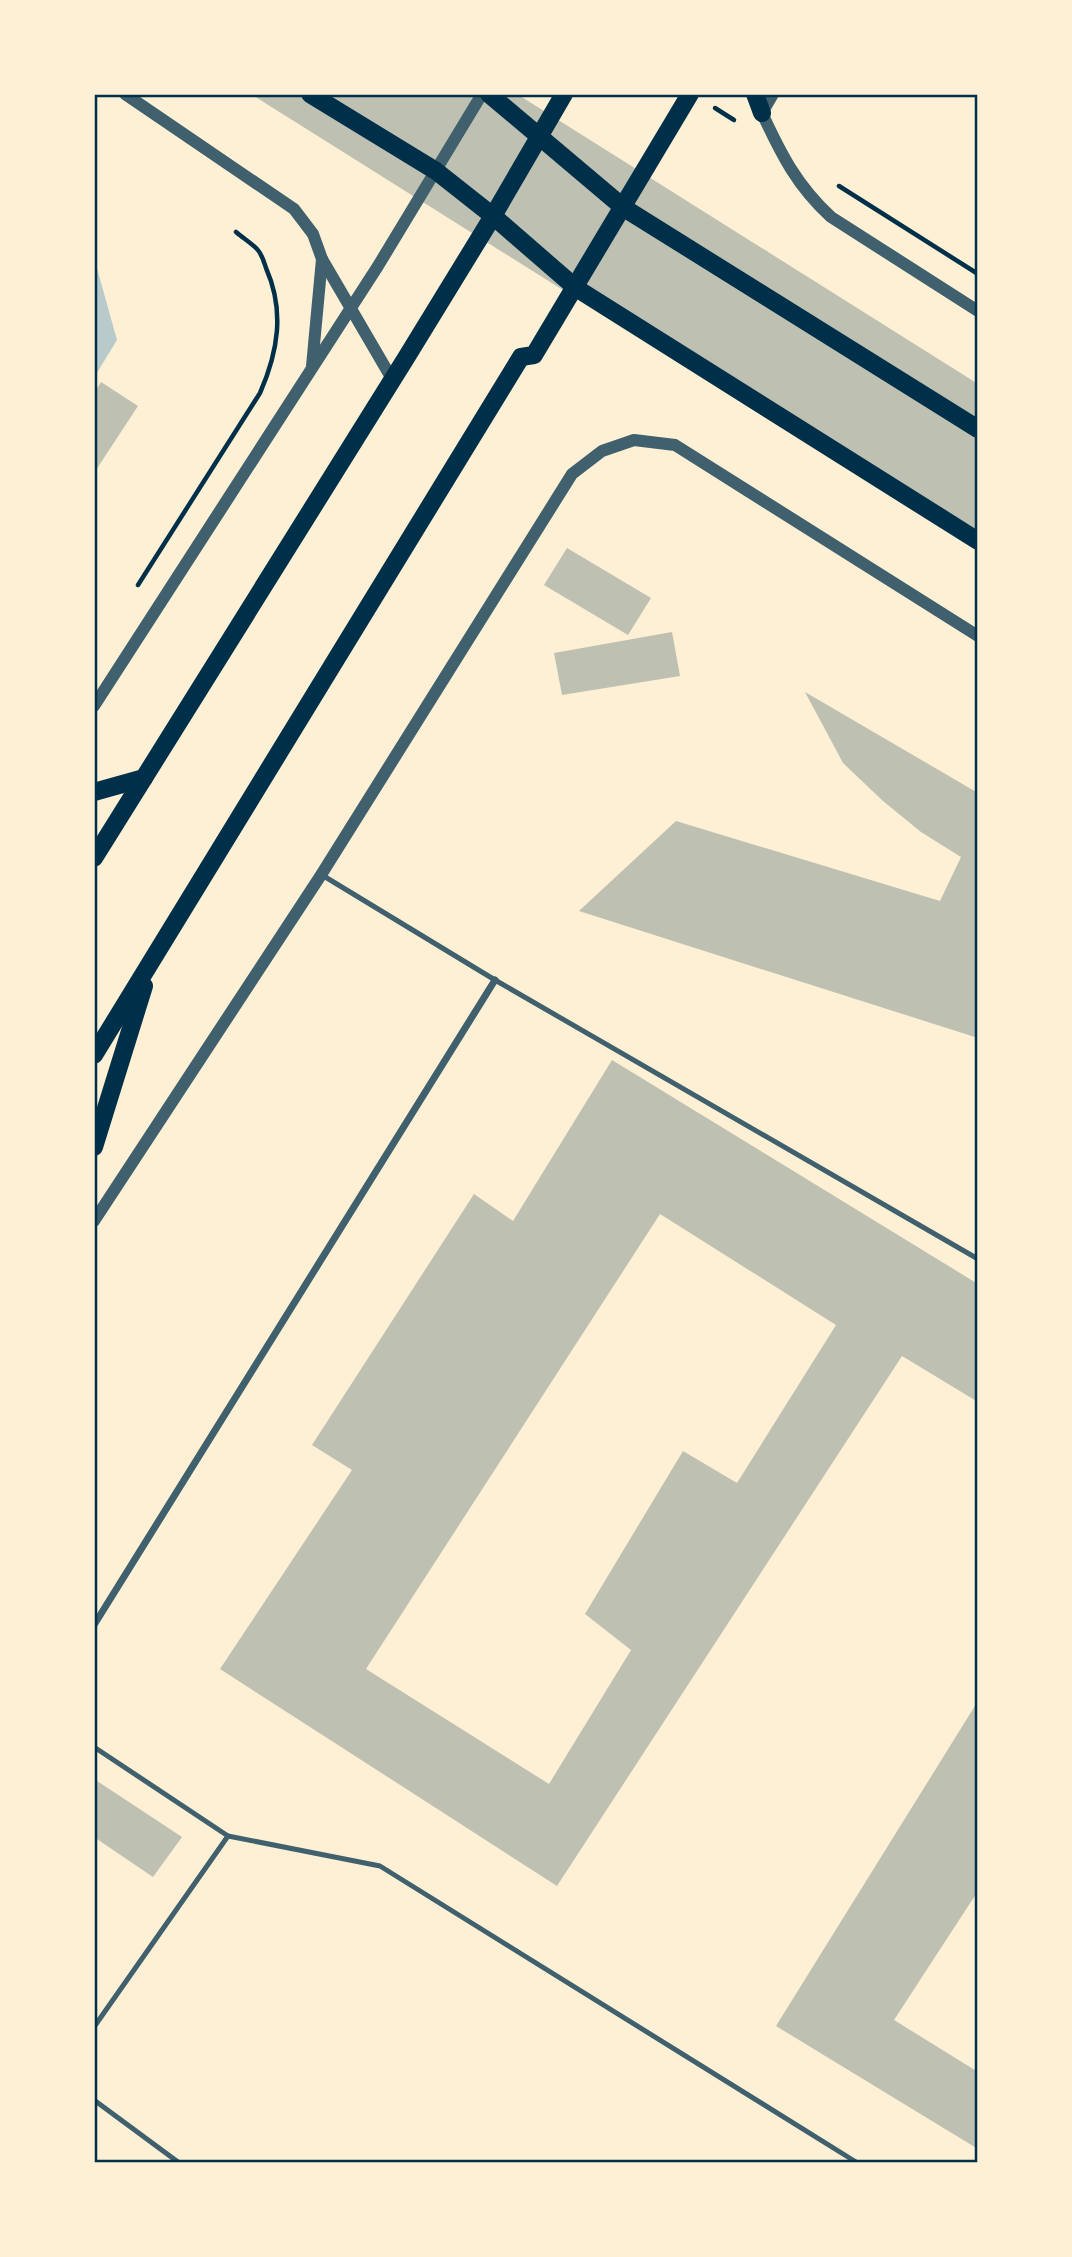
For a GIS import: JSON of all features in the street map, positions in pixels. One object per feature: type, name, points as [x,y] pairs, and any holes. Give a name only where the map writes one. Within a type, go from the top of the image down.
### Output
[{"type":"main road","points":[[310,94],[436,171],[576,288],[978,541]]},
{"type":"main road","points":[[489,94],[624,208],[978,429]]},
{"type":"main road","points":[[94,858],[493,216],[564,94]]},
{"type":"main road","points":[[94,1055],[521,357],[534,355],[576,288],[690,94]]},
{"type":"main road","points":[[755,94],[762,113]]},
{"type":"main road","points":[[94,792],[144,778]]},
{"type":"main road","points":[[94,1147],[153,959]]},
{"type":"street","points":[[125,94],[293,209],[313,234],[322,259],[392,379]]},
{"type":"street","points":[[94,706],[351,308],[482,94]]},
{"type":"street","points":[[773,94],[762,113],[784,161],[810,198],[831,217],[978,311]]},
{"type":"street","points":[[312,368],[322,259]]},
{"type":"street","points":[[94,1221],[321,875],[572,474],[603,451],[634,440],[675,445],[978,636]]},
{"type":"street","points":[[94,1625],[495,979]]},
{"type":"lane","points":[[321,875],[978,1259]]},
{"type":"lane","points":[[94,1748],[228,1836],[380,1866],[856,2162]]},
{"type":"lane","points":[[94,2027],[228,1836]]},
{"type":"lane","points":[[94,2100],[178,2162]]},
{"type":"path","points":[[138,586],[260,393],[271,367],[279,311],[272,282],[259,250],[236,232]]},
{"type":"shaded area","points":[[95,261],[117,340],[94,376]]},
{"type":"building","points":[[251,94],[517,94],[978,384],[978,551]]},
{"type":"building","points":[[101,382],[138,406],[94,473],[94,393]]},
{"type":"building","points":[[567,548],[651,598],[628,635],[544,585]]},
{"type":"building","points":[[672,632],[680,676],[562,695],[554,653]]},
{"type":"building","points":[[805,692],[978,793],[978,1038],[579,911],[676,821],[940,901],[961,857],[921,832],[843,763]]},
{"type":"building","points":[[612,1060],[978,1284],[978,1402],[902,1356],[557,1886],[220,1669],[352,1470],[312,1445],[474,1194],[513,1221]],"holes":[[[660,1214],[836,1325],[737,1483],[683,1451],[585,1614],[631,1650],[549,1784],[366,1669]]]},
{"type":"building","points":[[978,1701],[978,1891],[894,2020],[978,2072],[978,2149],[776,2026]]},
{"type":"building","points":[[94,1779],[182,1837],[153,1877],[94,1837]]}]
